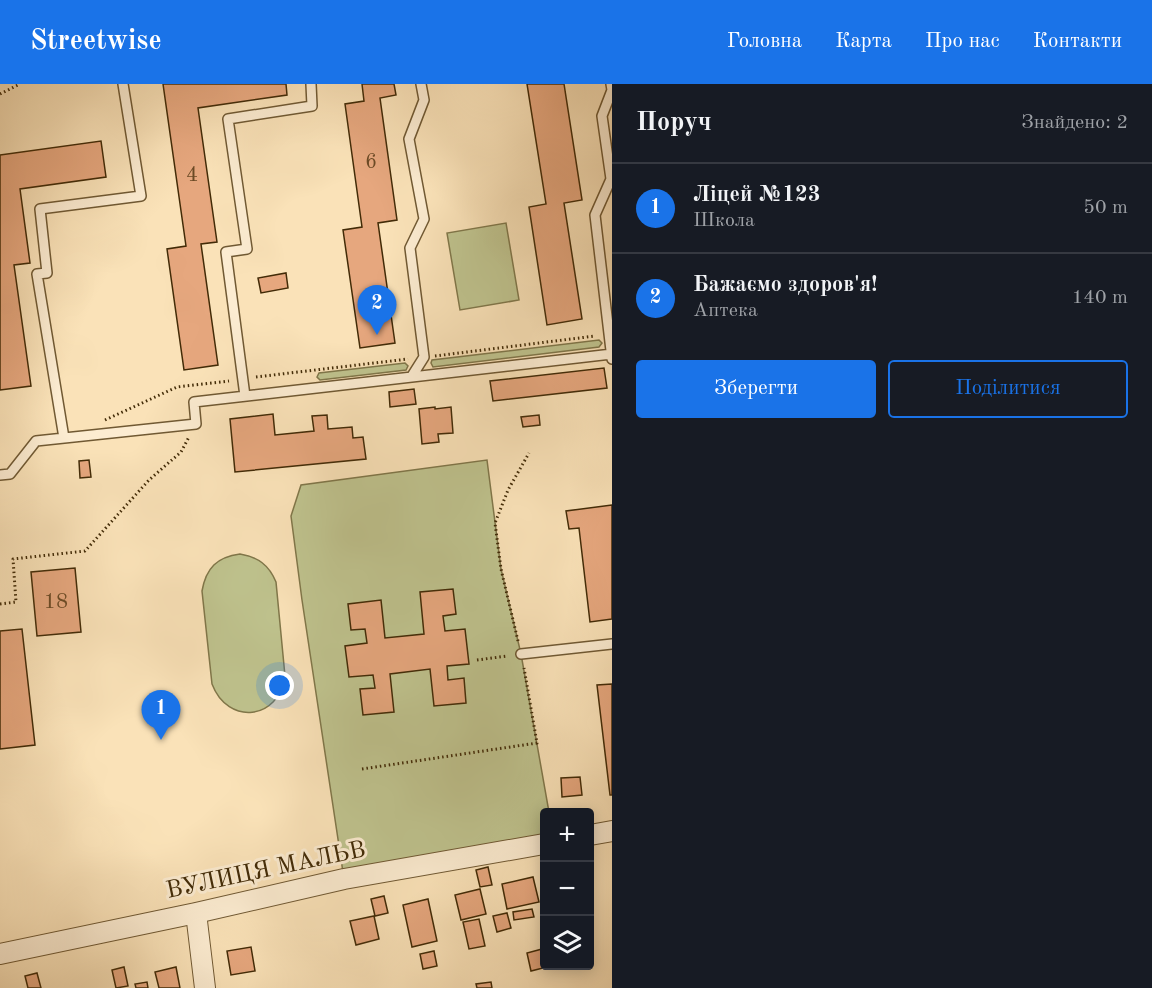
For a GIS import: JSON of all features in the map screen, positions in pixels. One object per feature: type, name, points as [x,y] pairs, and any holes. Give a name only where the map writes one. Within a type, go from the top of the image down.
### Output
[{"type":"street","points":[[594,834],[612,831]]},
{"type":"street","name":"ВУЛИЦЯ МАЛЬВ","points":[[0,954],[344,879],[540,845]]},
{"type":"street","points":[[196,913],[205,988]]},
{"type":"lane","points":[[64,438],[38,274],[47,273],[40,208],[141,196],[123,84]]},
{"type":"lane","points":[[245,396],[226,252],[247,249],[228,118],[312,106],[311,84]]},
{"type":"lane","points":[[412,376],[424,357],[410,248],[424,219],[410,139],[424,100],[421,84]]},
{"type":"lane","points":[[611,84],[612,90],[602,116],[611,179],[595,215],[612,358]]},
{"type":"lane","points":[[0,475],[10,474],[36,441],[196,424],[194,402],[612,354]]},
{"type":"lane","points":[[521,654],[612,644]]},
{"type":"path","points":[[0,94],[20,84]]},
{"type":"path","points":[[0,604],[16,602],[13,559],[85,551],[149,480],[181,452],[191,434]]},
{"type":"path","points":[[362,769],[537,743],[521,654],[501,569],[495,523],[508,490],[529,453]]},
{"type":"path","points":[[477,660],[521,654]]},
{"type":"green space","points":[[506,223],[519,300],[460,310],[447,233]]},
{"type":"green space","points":[[599,340],[602,343],[599,347],[433,367],[431,363],[432,360]]},
{"type":"green space","points":[[405,363],[408,366],[406,370],[320,380],[317,377],[319,373]]},
{"type":"green space","points":[[487,460],[501,569],[521,654],[548,808],[540,808],[540,845],[344,879],[291,516],[301,485]]},
{"type":"green space","points":[[240,554],[262,563],[276,582],[285,676],[281,691],[273,702],[263,709],[252,712],[241,712],[229,707],[219,698],[212,684],[202,591],[206,576],[214,565],[225,558]]},
{"type":"building","points":[[163,84],[286,84],[287,95],[198,108],[217,242],[201,244],[218,365],[184,370],[167,249],[186,246]]},
{"type":"building","points":[[362,84],[394,84],[396,95],[380,98],[397,220],[378,223],[395,343],[360,348],[343,230],[362,227],[345,104],[364,101]]},
{"type":"building","points":[[527,84],[564,84],[582,200],[564,203],[582,319],[547,325],[529,207],[546,204]]},
{"type":"building","points":[[101,141],[106,177],[20,189],[30,263],[14,265],[31,386],[0,390],[0,155]]},
{"type":"building","points":[[286,273],[288,288],[261,293],[258,278]]},
{"type":"building","points":[[604,368],[607,388],[493,401],[490,381]]},
{"type":"building","points":[[414,389],[416,404],[390,407],[389,392]]},
{"type":"building","points":[[435,407],[435,409],[451,407],[453,433],[438,434],[439,442],[422,444],[419,409]]},
{"type":"building","points":[[273,414],[275,435],[314,431],[312,416],[327,415],[328,429],[352,427],[353,438],[363,437],[366,459],[235,472],[230,419]]},
{"type":"building","points":[[539,415],[540,425],[523,427],[521,417]]},
{"type":"building","points":[[89,460],[91,477],[80,478],[79,461]]},
{"type":"building","points":[[612,505],[612,619],[590,622],[579,528],[569,529],[566,511]]},
{"type":"building","points":[[75,568],[81,632],[37,636],[31,572]]},
{"type":"building","points":[[453,589],[456,614],[443,616],[445,631],[465,629],[469,664],[447,666],[448,680],[464,678],[466,703],[434,706],[430,669],[390,674],[394,712],[363,715],[360,689],[375,688],[373,675],[349,677],[345,646],[367,643],[365,629],[351,630],[348,604],[381,600],[385,638],[424,634],[420,592]]},
{"type":"building","points":[[22,629],[35,745],[0,749],[0,631]]},
{"type":"building","points":[[612,684],[612,795],[610,795],[597,685]]},
{"type":"building","points":[[580,777],[582,795],[562,797],[561,778]]},
{"type":"building","points":[[488,867],[492,885],[480,887],[476,870]]},
{"type":"building","points":[[533,877],[539,902],[507,909],[502,884]]},
{"type":"building","points":[[480,889],[486,914],[461,920],[455,895]]},
{"type":"building","points":[[384,896],[388,913],[375,916],[371,899]]},
{"type":"building","points":[[428,899],[437,941],[412,947],[403,905]]},
{"type":"building","points":[[532,909],[534,917],[514,920],[513,912]]},
{"type":"building","points":[[507,913],[511,928],[497,932],[493,916]]},
{"type":"building","points":[[374,916],[379,939],[356,945],[350,921]]},
{"type":"building","points":[[479,919],[485,946],[469,949],[463,922]]},
{"type":"building","points":[[251,947],[255,971],[231,975],[227,951]]},
{"type":"building","points":[[540,950],[540,969],[531,971],[527,953]]},
{"type":"building","points":[[434,951],[437,966],[423,969],[420,954]]},
{"type":"building","points":[[124,967],[128,986],[116,988],[112,970]]},
{"type":"building","points":[[176,967],[180,988],[159,988],[155,972]]},
{"type":"building","points":[[37,973],[41,988],[28,988],[25,976]]},
{"type":"building","points":[[147,982],[148,988],[136,988],[135,984]]},
{"type":"building","points":[[491,982],[492,988],[477,988],[476,984]]},
{"type":"place","name":"Бажаємо здоров'я!","points":[[377,335]]},
{"type":"place","name":"Ліцей №123","points":[[161,740]]}]
